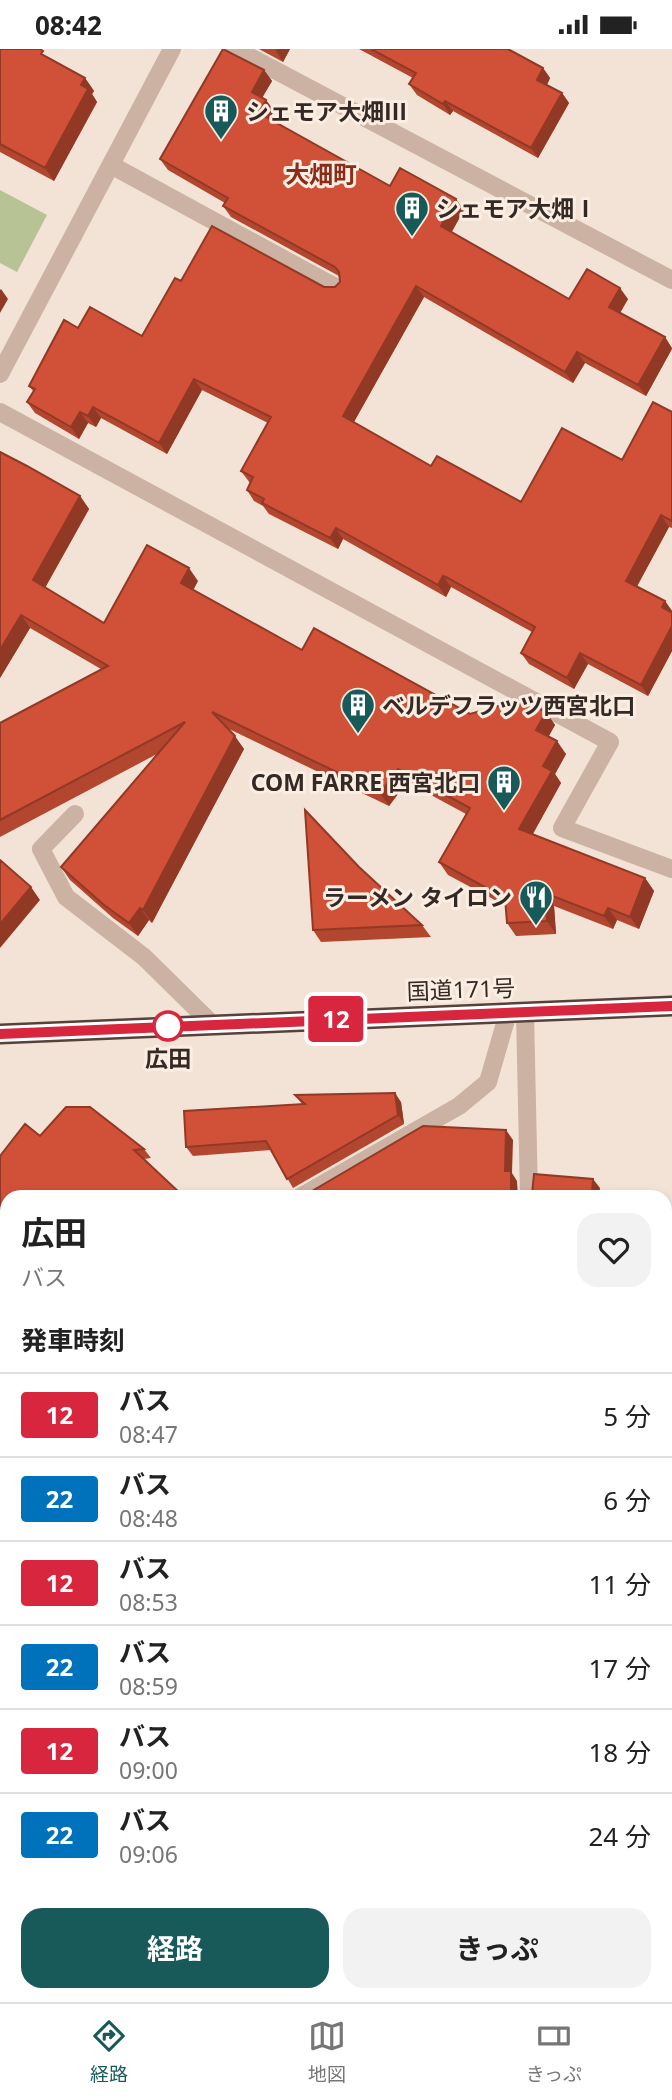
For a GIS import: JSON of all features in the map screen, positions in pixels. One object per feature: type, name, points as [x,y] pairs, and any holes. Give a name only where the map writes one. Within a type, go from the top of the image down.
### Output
[{"type":"highway","name":"国道171号","points":[[0,1034],[672,1006]]},
{"type":"street","points":[[0,374],[172,49]]},
{"type":"street","points":[[235,49],[672,280]]},
{"type":"street","points":[[111,165],[337,288]]},
{"type":"street","points":[[0,412],[610,743],[562,828],[672,869]]},
{"type":"street","points":[[75,814],[41,849],[66,897],[144,957],[212,1024]]},
{"type":"street","points":[[312,1190],[459,1106],[488,1081],[516,1013]]},
{"type":"street","points":[[516,1013],[529,1190]]},
{"type":"green space","points":[[0,190],[47,215],[17,272],[0,263]]},
{"type":"building","points":[[0,49],[40,49],[43,51],[41,54],[85,78],[81,85],[88,89],[45,168],[0,144]]},
{"type":"building","points":[[223,49],[264,70],[252,92],[266,100],[259,113],[390,186],[400,168],[456,199],[441,226],[569,299],[587,269],[620,288],[609,307],[665,337],[638,385],[577,352],[565,372],[416,286],[343,416],[431,466],[437,456],[521,502],[562,428],[622,460],[653,402],[672,412],[672,521],[661,515],[626,581],[665,601],[662,607],[672,613],[672,626],[641,685],[580,653],[567,678],[521,653],[535,627],[446,577],[443,576],[438,585],[336,528],[330,538],[262,503],[264,499],[247,490],[253,477],[241,471],[271,417],[194,379],[159,443],[93,407],[88,416],[80,412],[71,427],[27,402],[35,389],[29,386],[64,320],[78,328],[90,307],[142,336],[175,278],[181,281],[212,226],[324,287],[335,287],[340,282],[339,272],[335,267],[223,206],[228,198],[160,159]]},
{"type":"building","points":[[371,49],[508,49],[543,68],[537,80],[562,93],[531,148],[409,84],[416,73]]},
{"type":"building","points":[[0,452],[80,496],[33,580],[104,623],[147,545],[189,568],[181,583],[302,650],[314,628],[470,714],[522,699],[546,712],[536,730],[557,741],[543,766],[552,771],[519,829],[645,878],[630,917],[608,908],[604,916],[545,893],[547,921],[507,923],[505,898],[439,862],[470,808],[398,769],[380,793],[212,712],[235,736],[143,910],[140,908],[129,923],[104,905],[61,867],[185,722],[0,820],[0,723],[108,666],[21,615],[0,650]]},
{"type":"building","points":[[305,810],[359,867],[422,925],[313,930]]},
{"type":"building","points":[[0,860],[31,887],[0,924]]},
{"type":"building","points":[[395,1093],[398,1115],[287,1179],[266,1141],[186,1147],[184,1111],[305,1104],[295,1095]]},
{"type":"building","points":[[66,1107],[90,1107],[144,1149],[134,1150],[177,1190],[0,1190],[0,1156],[25,1124],[40,1136]]},
{"type":"building","points":[[423,1126],[506,1130],[505,1171],[511,1171],[511,1190],[314,1190]]},
{"type":"building","points":[[534,1174],[593,1179],[592,1190],[532,1190]]},
{"type":"bus line","name":"12","points":[[0,1034],[672,1006]]},
{"type":"place","name":"シェモア大畑Ⅲ","points":[[221,141]]},
{"type":"place","name":"シェモア大畑Ⅰ","points":[[412,238]]},
{"type":"place","name":"ベルデフラッツ西宮北口","points":[[358,735]]},
{"type":"place","name":"COM FARRE 西宮北口","points":[[504,812]]},
{"type":"place","name":"ラーメン タイロン","points":[[536,927]]},
{"type":"place","name":"広田","points":[[168,1026]]},
{"type":"district","name":"大畑町","points":[[321,173]]}]
